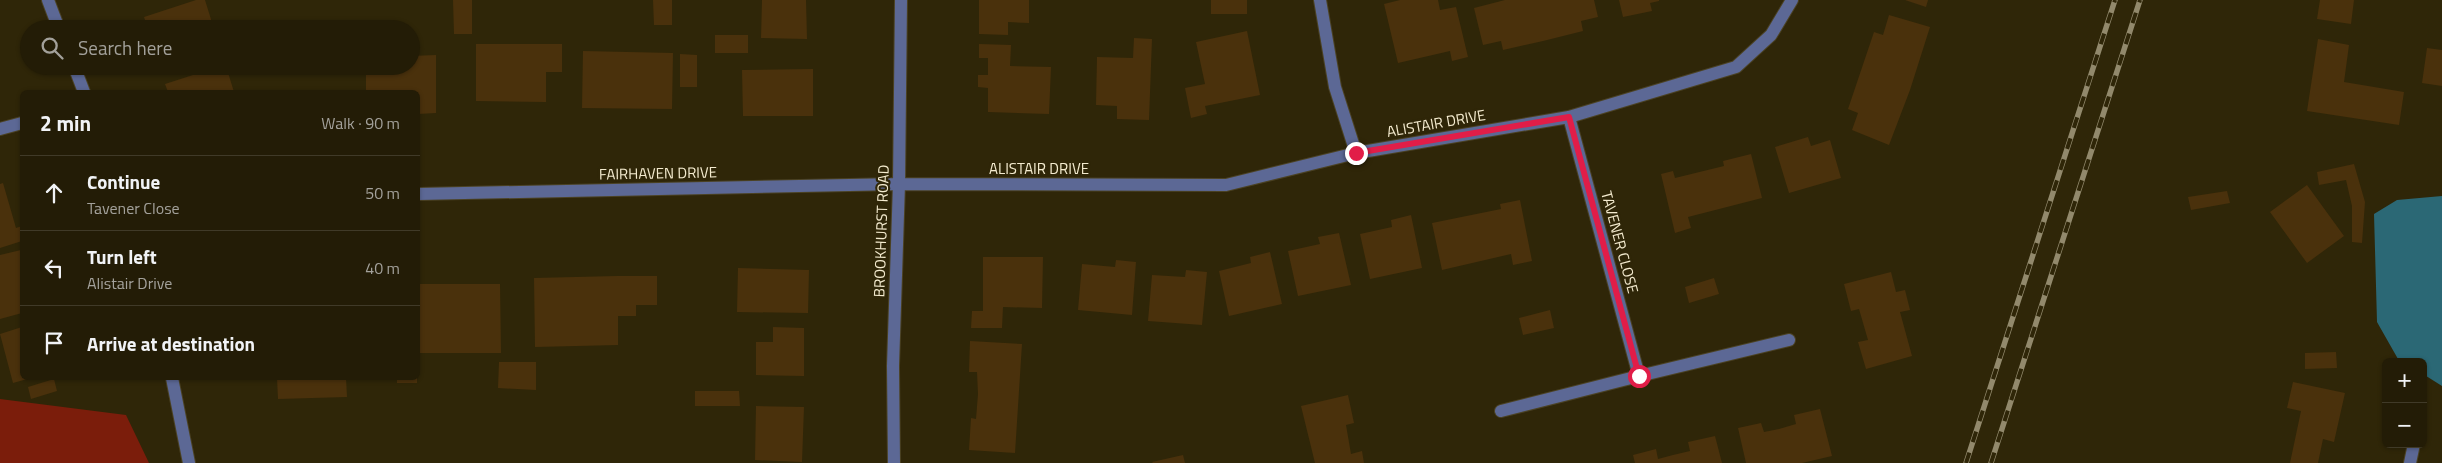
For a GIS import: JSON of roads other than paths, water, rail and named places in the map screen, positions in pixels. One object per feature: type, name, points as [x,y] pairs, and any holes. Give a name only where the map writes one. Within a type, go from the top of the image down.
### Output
[{"type":"street","points":[[48,0],[56,20]]},
{"type":"street","name":"BROOKHURST ROAD","points":[[894,463],[893,366],[900,184],[901,0]]},
{"type":"street","points":[[1320,0],[1335,87],[1356,153]]},
{"type":"street","name":"ALISTAIR DRIVE","points":[[900,184],[1226,185],[1356,153],[1569,117],[1736,67],[1771,35],[1792,0]]},
{"type":"street","points":[[77,75],[83,90]]},
{"type":"street","name":"TAVENER CLOSE","points":[[1569,117],[1639,376]]},
{"type":"street","points":[[0,129],[20,124]]},
{"type":"street","name":"FAIRHAVEN DRIVE","points":[[420,194],[900,184]]},
{"type":"street","points":[[1501,411],[1789,340]]},
{"type":"street","points":[[172,380],[189,463]]},
{"type":"street","points":[[2410,463],[2413,448]]},
{"type":"water","points":[[2442,196],[2442,386],[2427,377],[2427,358],[2397,358],[2377,322],[2374,214],[2397,200]]},
{"type":"railway","points":[[1966,463],[2115,0]]},
{"type":"railway","points":[[1991,463],[2140,0]]}]
